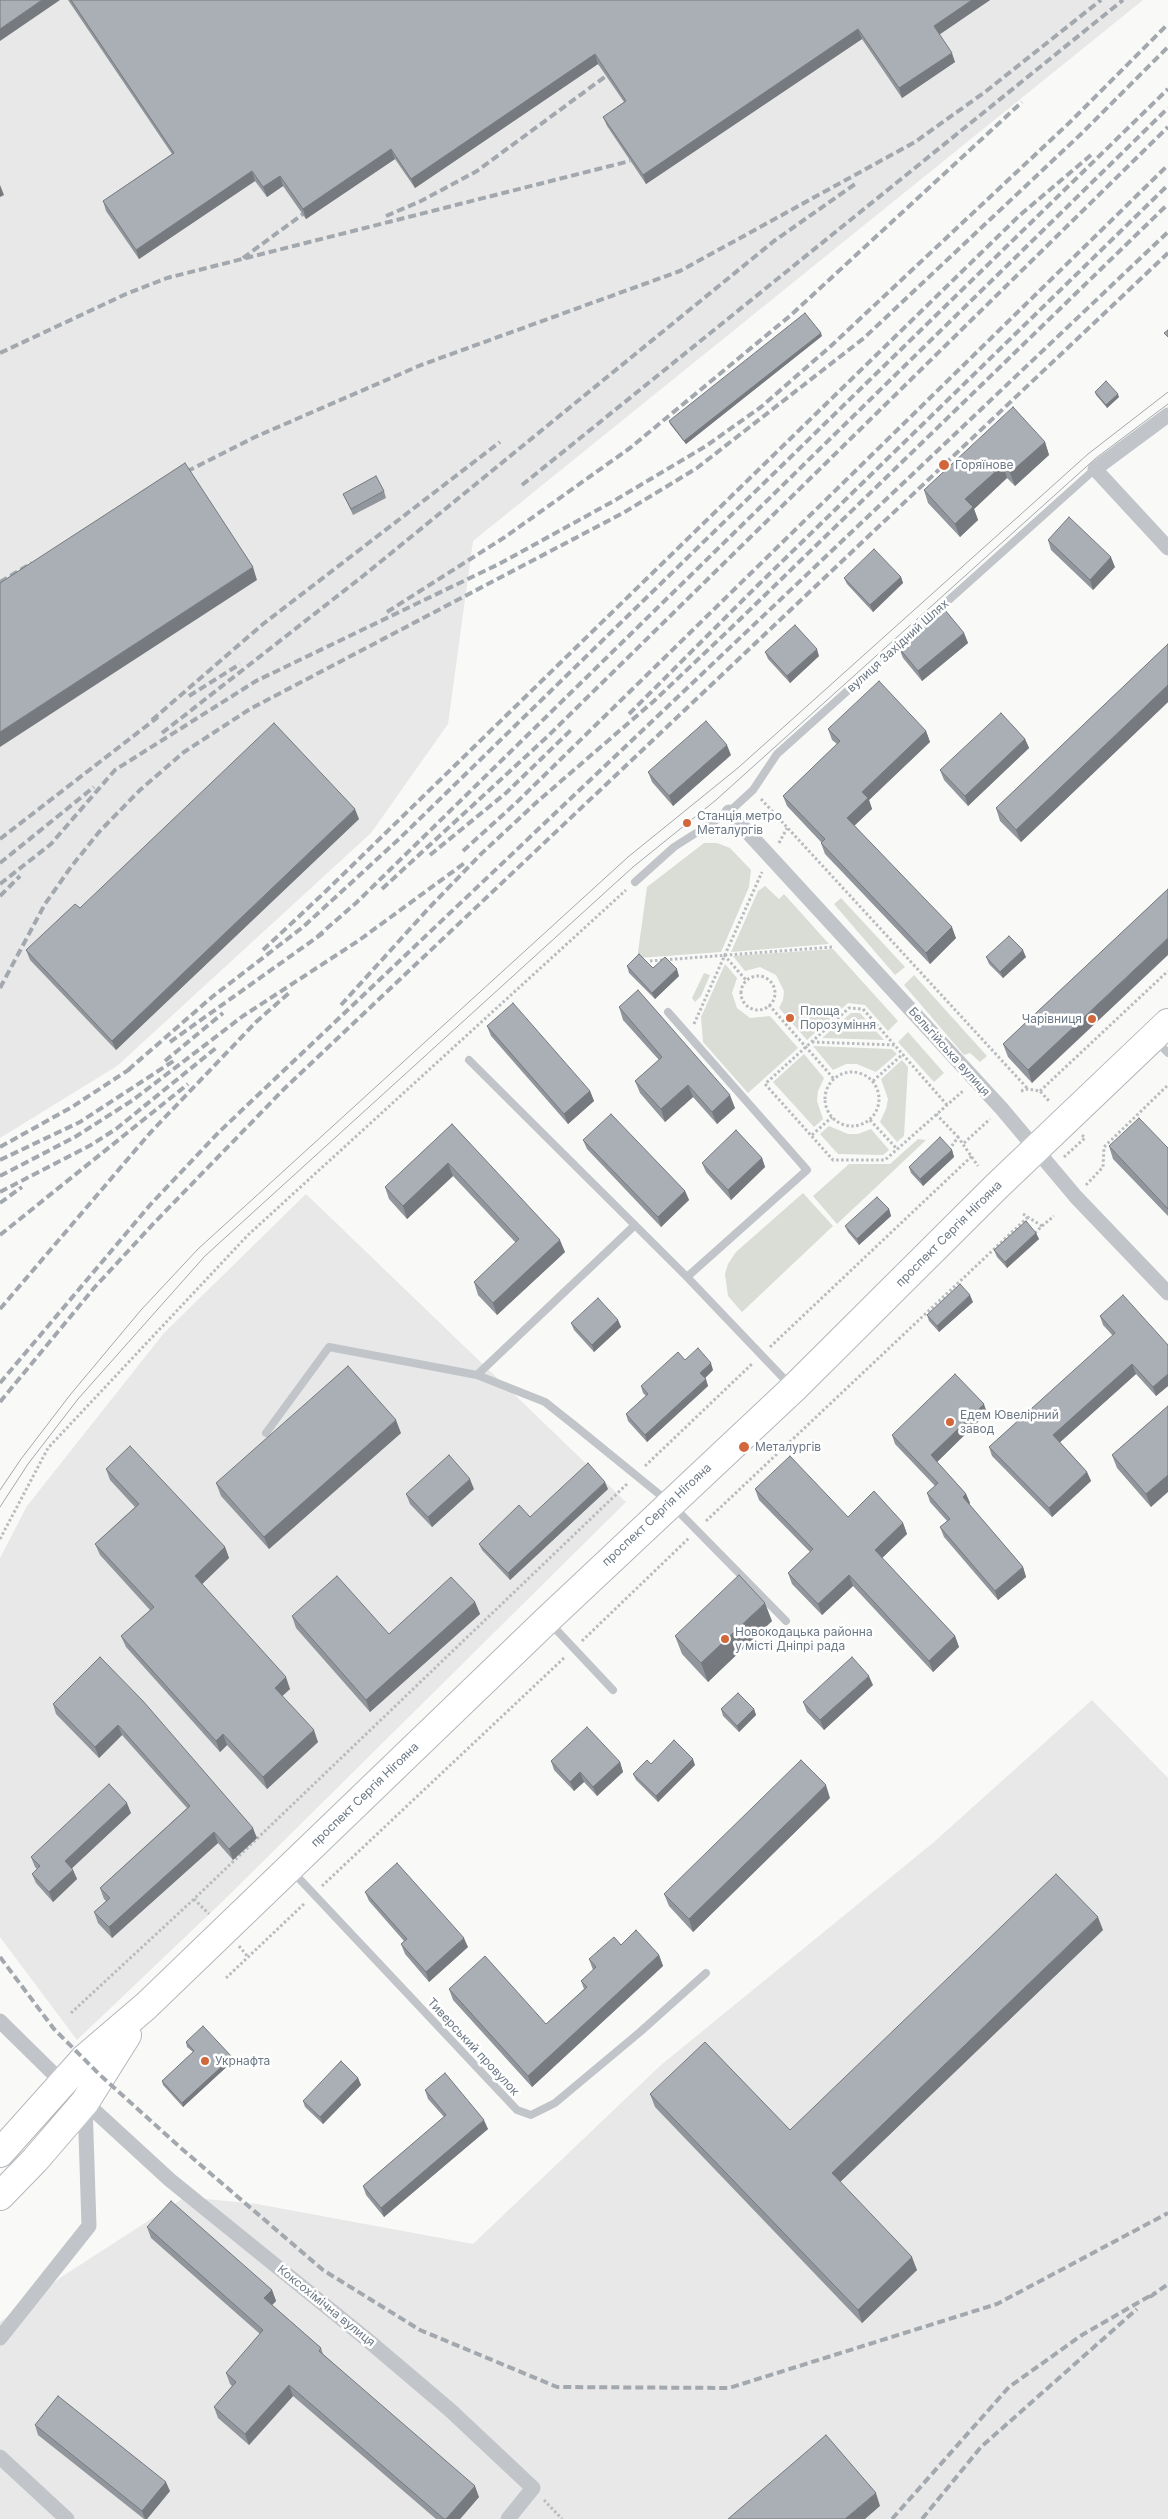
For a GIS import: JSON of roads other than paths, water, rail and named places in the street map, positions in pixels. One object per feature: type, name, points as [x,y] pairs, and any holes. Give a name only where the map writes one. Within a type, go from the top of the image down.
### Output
[{"type":"highway","name":"проспект Сергія Нігояна","points":[[0,2153],[64,2084],[84,2059],[146,2006],[547,1620],[794,1388],[1036,1150],[1163,1038]]},
{"type":"highway","name":"проспект Сергія Нігояна","points":[[0,2196],[35,2160],[85,2102],[146,2006]]},
{"type":"street","name":"вулиця Західний Шлях","points":[[1095,469],[1168,415]]},
{"type":"street","points":[[1095,469],[1168,548]]},
{"type":"street","name":"Бельгійська вулиця","points":[[730,812],[853,945],[1076,1197],[1168,1293]]},
{"type":"street","points":[[0,2021],[64,2084]]},
{"type":"street","name":"Коксохімічна вулиця","points":[[64,2084],[170,2180],[364,2336],[450,2410],[533,2488],[508,2519]]},
{"type":"street","points":[[0,2338],[89,2226],[85,2102]]},
{"type":"street","points":[[0,2457],[67,2519]]},
{"type":"lane","name":"вулиця Західний Шлях","points":[[635,882],[674,847],[730,812],[753,790],[778,754],[1095,469]]},
{"type":"lane","points":[[668,1012],[807,1170],[687,1277]]},
{"type":"lane","points":[[469,1060],[687,1277],[794,1388]]},
{"type":"lane","points":[[477,1375],[635,1225]]},
{"type":"lane","points":[[266,1433],[329,1347],[477,1375],[545,1402],[670,1503],[786,1621]]},
{"type":"lane","points":[[547,1620],[613,1690]]},
{"type":"lane","name":"Тиверський провулок","points":[[289,1868],[517,2110],[531,2115],[555,2103],[640,2032],[706,1973]]},
{"type":"tram line","points":[[0,1490],[70,1395],[141,1310],[198,1249],[628,857],[739,767],[1088,454],[1168,392]]},
{"type":"tram line","points":[[0,1507],[28,1464],[78,1399],[205,1256],[633,867],[716,800],[1096,458],[1168,404]]},
{"type":"railway","points":[[176,477],[255,437],[421,365],[680,271],[915,142],[985,92],[1101,0]]},
{"type":"railway","points":[[522,485],[1123,0]]},
{"type":"railway","points":[[0,884],[51,844],[115,770],[256,681],[499,564],[612,502],[706,446],[761,407],[832,345],[1069,123],[1168,24]]},
{"type":"railway","points":[[0,988],[45,904],[71,867],[99,832],[140,790],[184,752],[250,709],[623,513],[697,468],[864,338],[1081,134],[1168,47]]},
{"type":"railway","points":[[386,216],[421,201],[477,171],[606,76]]},
{"type":"railway","points":[[128,1070],[212,997],[303,927],[399,839],[1168,89]]},
{"type":"railway","points":[[387,612],[505,537],[630,448],[791,315],[1022,102]]},
{"type":"railway","points":[[317,937],[356,903],[1168,108]]},
{"type":"railway","points":[[382,889],[548,736],[1168,127]]},
{"type":"railway","points":[[263,950],[325,892],[1020,215],[1091,155]]},
{"type":"railway","points":[[0,353],[126,294],[167,278],[630,161]]},
{"type":"railway","points":[[463,851],[516,803],[1168,165]]},
{"type":"railway","points":[[162,733],[363,576],[774,241],[858,182]]},
{"type":"railway","points":[[629,714],[758,585],[1168,185]]},
{"type":"railway","points":[[341,1005],[481,854],[538,801],[654,701],[1168,204]]},
{"type":"railway","points":[[243,258],[303,214]]},
{"type":"railway","points":[[0,1383],[150,1205],[219,1132],[1168,232]]},
{"type":"railway","points":[[0,1402],[94,1288],[284,1089],[1168,253]]},
{"type":"railway","points":[[152,720],[263,624],[500,442]]},
{"type":"railway","points":[[0,582],[32,563]]},
{"type":"railway","points":[[189,696],[240,664]]},
{"type":"railway","points":[[0,839],[158,717]]},
{"type":"railway","points":[[430,855],[506,793],[572,729]]},
{"type":"railway","points":[[0,863],[94,787]]},
{"type":"railway","points":[[0,1176],[75,1137],[133,1100],[243,1016],[358,941],[466,862]]},
{"type":"railway","points":[[0,896],[20,876]]},
{"type":"railway","points":[[170,1042],[323,933]]},
{"type":"railway","points":[[0,1309],[150,1133],[256,1022],[289,993]]},
{"type":"railway","points":[[165,1061],[223,1013]]},
{"type":"railway","points":[[0,1192],[91,1145],[116,1129],[216,1048]]},
{"type":"railway","points":[[0,1160],[80,1122],[175,1060]]},
{"type":"railway","points":[[0,1147],[72,1107],[133,1067]]},
{"type":"railway","points":[[0,1235],[188,1084]]},
{"type":"railway","points":[[0,1203],[22,1187]]},
{"type":"railway","points":[[0,1957],[54,2029],[100,2075],[182,2149],[323,2270],[420,2330],[557,2387],[729,2388],[997,2304],[1168,2213]]},
{"type":"railway","points":[[1150,2297],[1168,2284]]},
{"type":"railway","points":[[892,2519],[1009,2387],[1082,2335],[1155,2293]]},
{"type":"railway","points":[[922,2519],[981,2447],[1137,2309]]},
{"type":"place","name":"Горяїнове","points":[[944,465]]},
{"type":"place","name":"Станція метро Металургів","points":[[687,823]]},
{"type":"place","name":"Площа Порозуміння","points":[[790,1018]]},
{"type":"place","name":"Чарівниця","points":[[1092,1019]]},
{"type":"place","name":"Едем Ювелірний завод","points":[[950,1422]]},
{"type":"place","name":"Металургів","points":[[744,1447]]},
{"type":"place","name":"Новокодацька районна у місті Дніпрі рада","points":[[725,1639]]},
{"type":"place","name":"Укрнафта","points":[[205,2061]]}]
